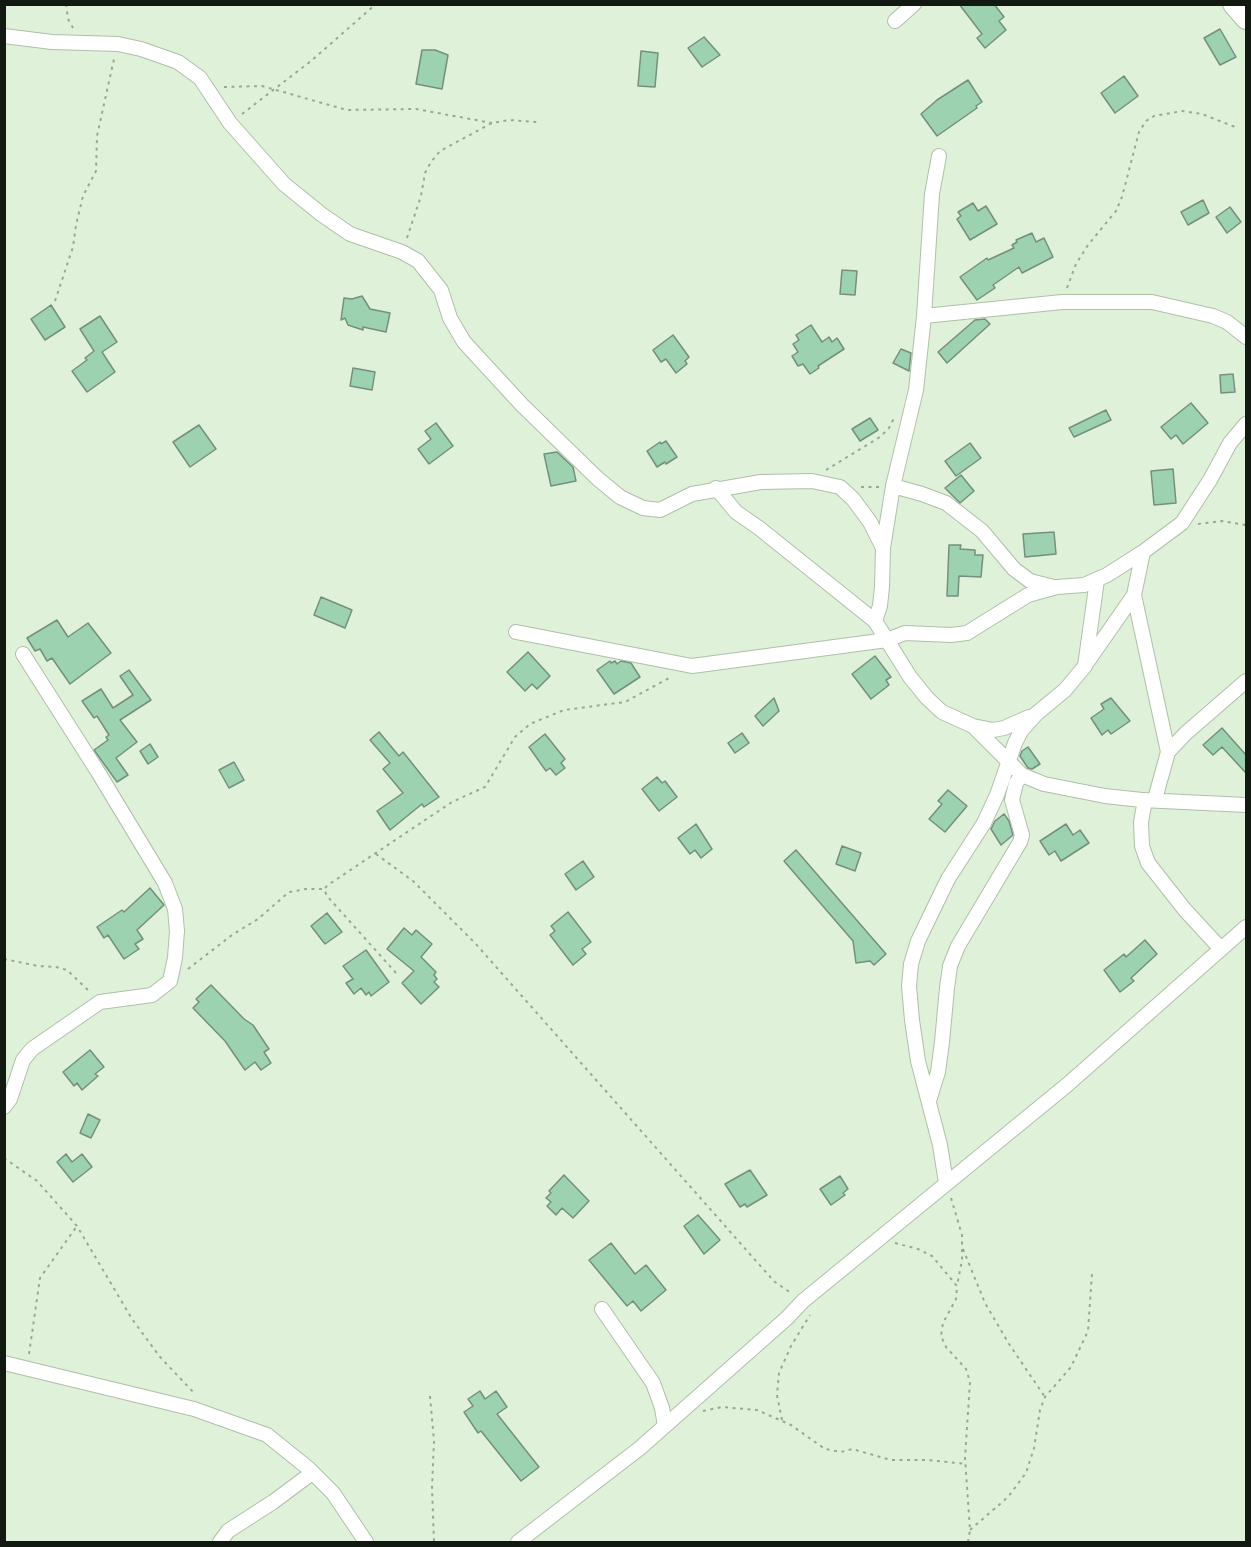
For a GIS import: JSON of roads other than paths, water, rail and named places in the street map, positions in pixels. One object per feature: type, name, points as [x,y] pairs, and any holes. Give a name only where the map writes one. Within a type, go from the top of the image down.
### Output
[{"type":"main road","points":[[1233,4],[1246,19]]},
{"type":"street","points":[[895,21],[914,4]]},
{"type":"street","points":[[4,36],[81,44],[118,44],[141,49],[178,62],[200,78],[230,123],[284,184],[350,234],[402,252],[418,261],[441,290],[450,318],[464,342],[522,405],[597,478],[620,497],[643,508],[660,510],[692,494],[716,488],[761,482],[812,481],[840,487],[853,499],[870,522],[883,548]]},
{"type":"street","points":[[875,621],[880,606],[883,548],[893,486],[916,390],[924,316],[932,194],[939,156]]},
{"type":"street","points":[[924,316],[1062,302],[1126,301],[1171,305],[1227,322],[1246,337]]},
{"type":"street","points":[[516,632],[692,666],[887,640],[905,633],[951,635],[968,633],[1028,595],[1057,587],[1084,585],[1097,580],[1143,552],[1182,523],[1230,443],[1246,424]]},
{"type":"street","points":[[893,486],[946,503],[982,531],[1014,569],[1030,581],[1057,587]]},
{"type":"street","points":[[716,488],[736,512],[875,621],[910,677],[942,712],[973,726],[993,730],[1015,724],[1036,714]]},
{"type":"street","points":[[946,1183],[918,1061],[912,1020],[909,986],[911,964],[918,941],[948,879],[984,823],[1021,730],[1065,690],[1085,666],[1134,595],[1143,552]]},
{"type":"street","points":[[1085,666],[1097,580]]},
{"type":"street","points":[[1134,595],[1167,752]]},
{"type":"street","points":[[4,1107],[10,1099],[23,1060],[32,1049],[100,1002],[152,995],[170,981],[175,958],[176,909],[165,883],[23,654]]},
{"type":"street","points":[[1221,949],[1185,910],[1148,863],[1142,846],[1142,822],[1167,752],[1246,681]]},
{"type":"street","points":[[973,726],[1022,775],[1044,784],[1105,796],[1246,805]]},
{"type":"street","points":[[929,1101],[938,1072],[950,966],[958,946],[1022,836],[1012,800],[1016,783],[1022,775]]},
{"type":"street","points":[[518,1542],[640,1448],[807,1298],[1067,1085],[1246,927]]},
{"type":"street","points":[[602,1309],[653,1383],[662,1408],[665,1426]]},
{"type":"street","points":[[4,1363],[194,1409],[267,1435],[285,1448],[333,1493],[366,1542]]},
{"type":"street","points":[[220,1542],[228,1531],[312,1473]]}]
